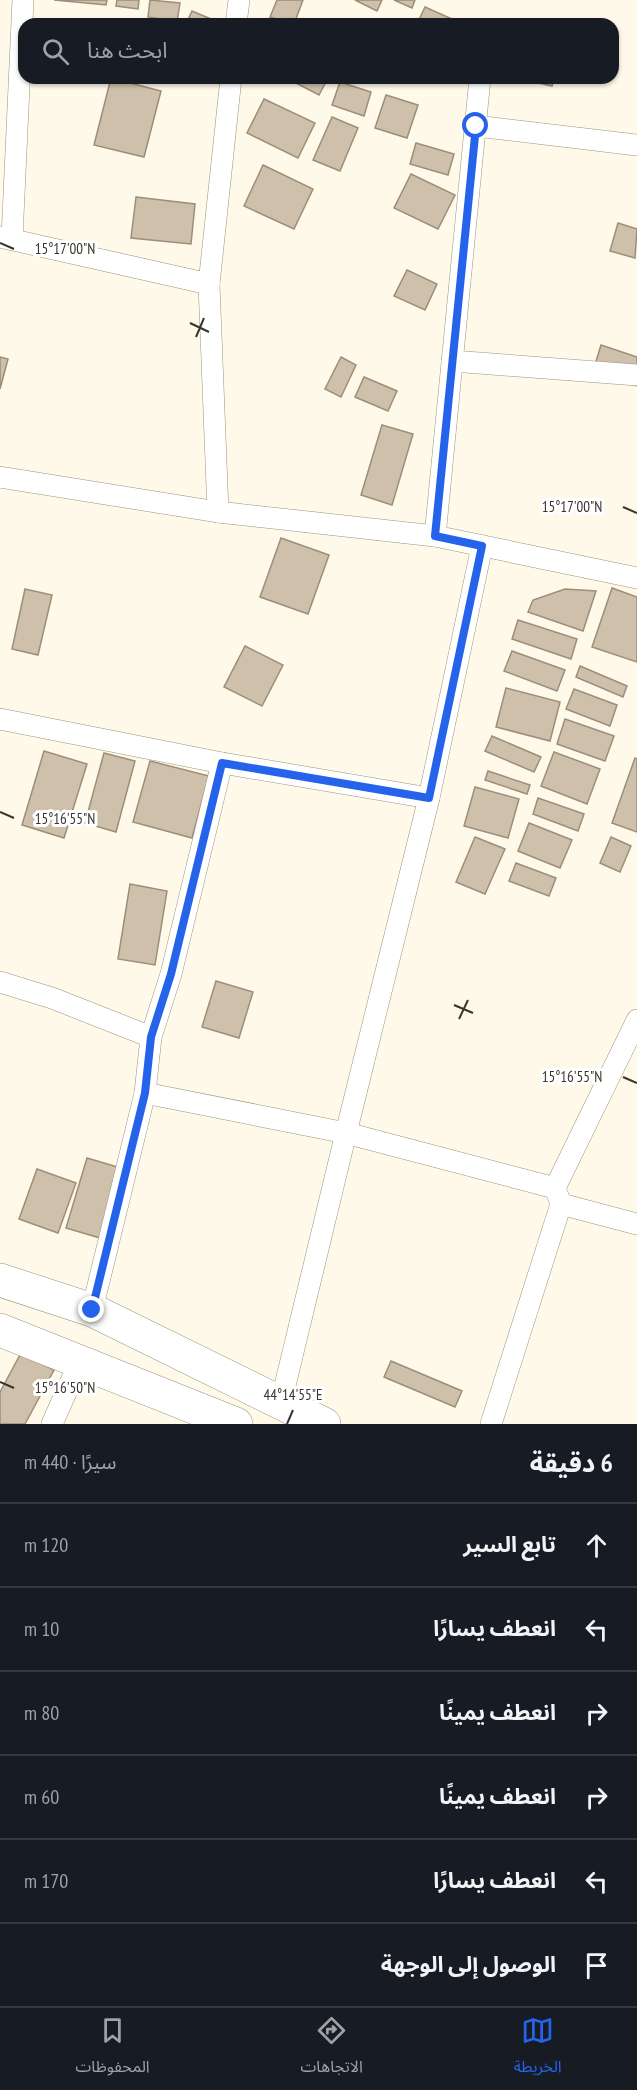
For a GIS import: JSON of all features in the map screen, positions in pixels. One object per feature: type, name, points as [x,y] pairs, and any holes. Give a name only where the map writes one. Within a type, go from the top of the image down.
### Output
[{"type":"main road","points":[[0,1280],[92,1310],[324,1424]]},
{"type":"main road","points":[[0,1330],[237,1424]]},
{"type":"street","points":[[22,18],[23,0]]},
{"type":"street","points":[[237,18],[239,0]]},
{"type":"street","points":[[18,70],[6,237],[209,284]]},
{"type":"street","points":[[218,512],[209,284],[230,84]]},
{"type":"street","points":[[435,536],[480,84]]},
{"type":"street","points":[[476,126],[637,145]]},
{"type":"street","points":[[452,361],[637,375]]},
{"type":"street","points":[[0,477],[218,512],[435,536],[637,578]]},
{"type":"street","points":[[281,1402],[429,798],[482,546]]},
{"type":"street","points":[[0,719],[222,763],[429,798]]},
{"type":"street","points":[[92,1310],[145,1093],[151,1037],[171,974],[222,763]]},
{"type":"street","points":[[0,982],[52,998],[151,1037]]},
{"type":"street","points":[[491,1424],[558,1196],[637,1020]]},
{"type":"street","points":[[145,1093],[346,1133],[558,1196],[637,1224]]},
{"type":"street","points":[[52,1424],[80,1363]]},
{"type":"building","points":[[54,0],[107,0],[106,5]]},
{"type":"building","points":[[117,0],[139,0],[138,9],[116,6]]},
{"type":"building","points":[[150,0],[180,3],[178,18],[148,17]]},
{"type":"building","points":[[277,0],[303,0],[296,18],[270,17]]},
{"type":"building","points":[[355,0],[382,0],[377,11]]},
{"type":"building","points":[[394,0],[415,0],[412,8]]},
{"type":"building","points":[[425,7],[450,18],[420,18]]},
{"type":"building","points":[[192,11],[209,18],[189,18]]},
{"type":"building","points":[[109,84],[134,84],[161,91],[144,157],[94,145]]},
{"type":"building","points":[[298,84],[325,84],[319,95]]},
{"type":"building","points":[[339,84],[371,92],[364,116],[332,105]]},
{"type":"building","points":[[386,95],[418,105],[407,138],[375,128]]},
{"type":"building","points":[[264,99],[315,123],[298,158],[247,133]]},
{"type":"building","points":[[332,117],[358,128],[340,171],[313,160]]},
{"type":"building","points":[[416,143],[454,154],[448,175],[410,164]]},
{"type":"building","points":[[263,165],[313,189],[294,229],[244,206]]},
{"type":"building","points":[[411,174],[455,195],[438,229],[394,208]]},
{"type":"building","points":[[136,197],[195,204],[191,244],[131,238]]},
{"type":"building","points":[[618,223],[637,229],[635,258],[610,251]]},
{"type":"building","points":[[407,270],[437,284],[425,310],[394,296]]},
{"type":"building","points":[[601,345],[637,357],[637,386],[593,371]]},
{"type":"building","points":[[0,357],[8,359],[0,389]]},
{"type":"building","points":[[341,357],[356,365],[341,397],[325,389]]},
{"type":"building","points":[[364,377],[397,391],[388,411],[355,397]]},
{"type":"building","points":[[382,425],[413,434],[392,505],[361,495]]},
{"type":"building","points":[[281,538],[329,555],[308,614],[260,597]]},
{"type":"building","points":[[612,588],[637,597],[637,662],[592,647]]},
{"type":"building","points":[[25,589],[52,595],[38,655],[12,649]]},
{"type":"building","points":[[565,589],[596,591],[583,631],[528,612],[533,600]]},
{"type":"building","points":[[518,620],[577,639],[571,659],[512,639]]},
{"type":"building","points":[[245,646],[283,665],[262,706],[224,687]]},
{"type":"building","points":[[512,651],[565,670],[557,691],[504,671]]},
{"type":"building","points":[[580,666],[627,686],[623,697],[576,677]]},
{"type":"building","points":[[506,688],[560,702],[550,741],[496,727]]},
{"type":"building","points":[[574,689],[617,705],[610,726],[566,709]]},
{"type":"building","points":[[565,719],[614,736],[605,761],[557,744]]},
{"type":"building","points":[[492,736],[541,757],[534,772],[485,751]]},
{"type":"building","points":[[44,751],[87,764],[64,838],[22,825]]},
{"type":"building","points":[[554,752],[600,769],[587,804],[541,786]]},
{"type":"building","points":[[104,753],[135,761],[116,832],[85,823]]},
{"type":"building","points":[[635,758],[637,759],[637,832],[612,823]]},
{"type":"building","points":[[150,761],[209,776],[192,838],[133,822]]},
{"type":"building","points":[[488,771],[530,785],[527,794],[485,780]]},
{"type":"building","points":[[475,787],[519,799],[508,838],[464,826]]},
{"type":"building","points":[[538,798],[584,814],[578,831],[533,814]]},
{"type":"building","points":[[529,823],[572,840],[560,868],[518,851]]},
{"type":"building","points":[[475,837],[505,849],[485,894],[456,882]]},
{"type":"building","points":[[611,837],[631,846],[620,872],[600,863]]},
{"type":"building","points":[[516,863],[556,878],[549,896],[509,881]]},
{"type":"building","points":[[130,884],[167,891],[155,965],[118,959]]},
{"type":"building","points":[[216,981],[253,992],[239,1038],[202,1027]]},
{"type":"building","points":[[87,1158],[121,1168],[100,1238],[66,1228]]},
{"type":"building","points":[[37,1169],[76,1183],[58,1233],[19,1219]]},
{"type":"building","points":[[21,1353],[54,1370],[25,1424],[0,1424],[0,1392]]},
{"type":"building","points":[[391,1361],[462,1391],[455,1407],[384,1377]]},
{"type":"route","points":[[92,1310],[145,1093],[151,1037],[171,974],[222,763],[429,798],[482,546],[435,536],[476,126]]}]
